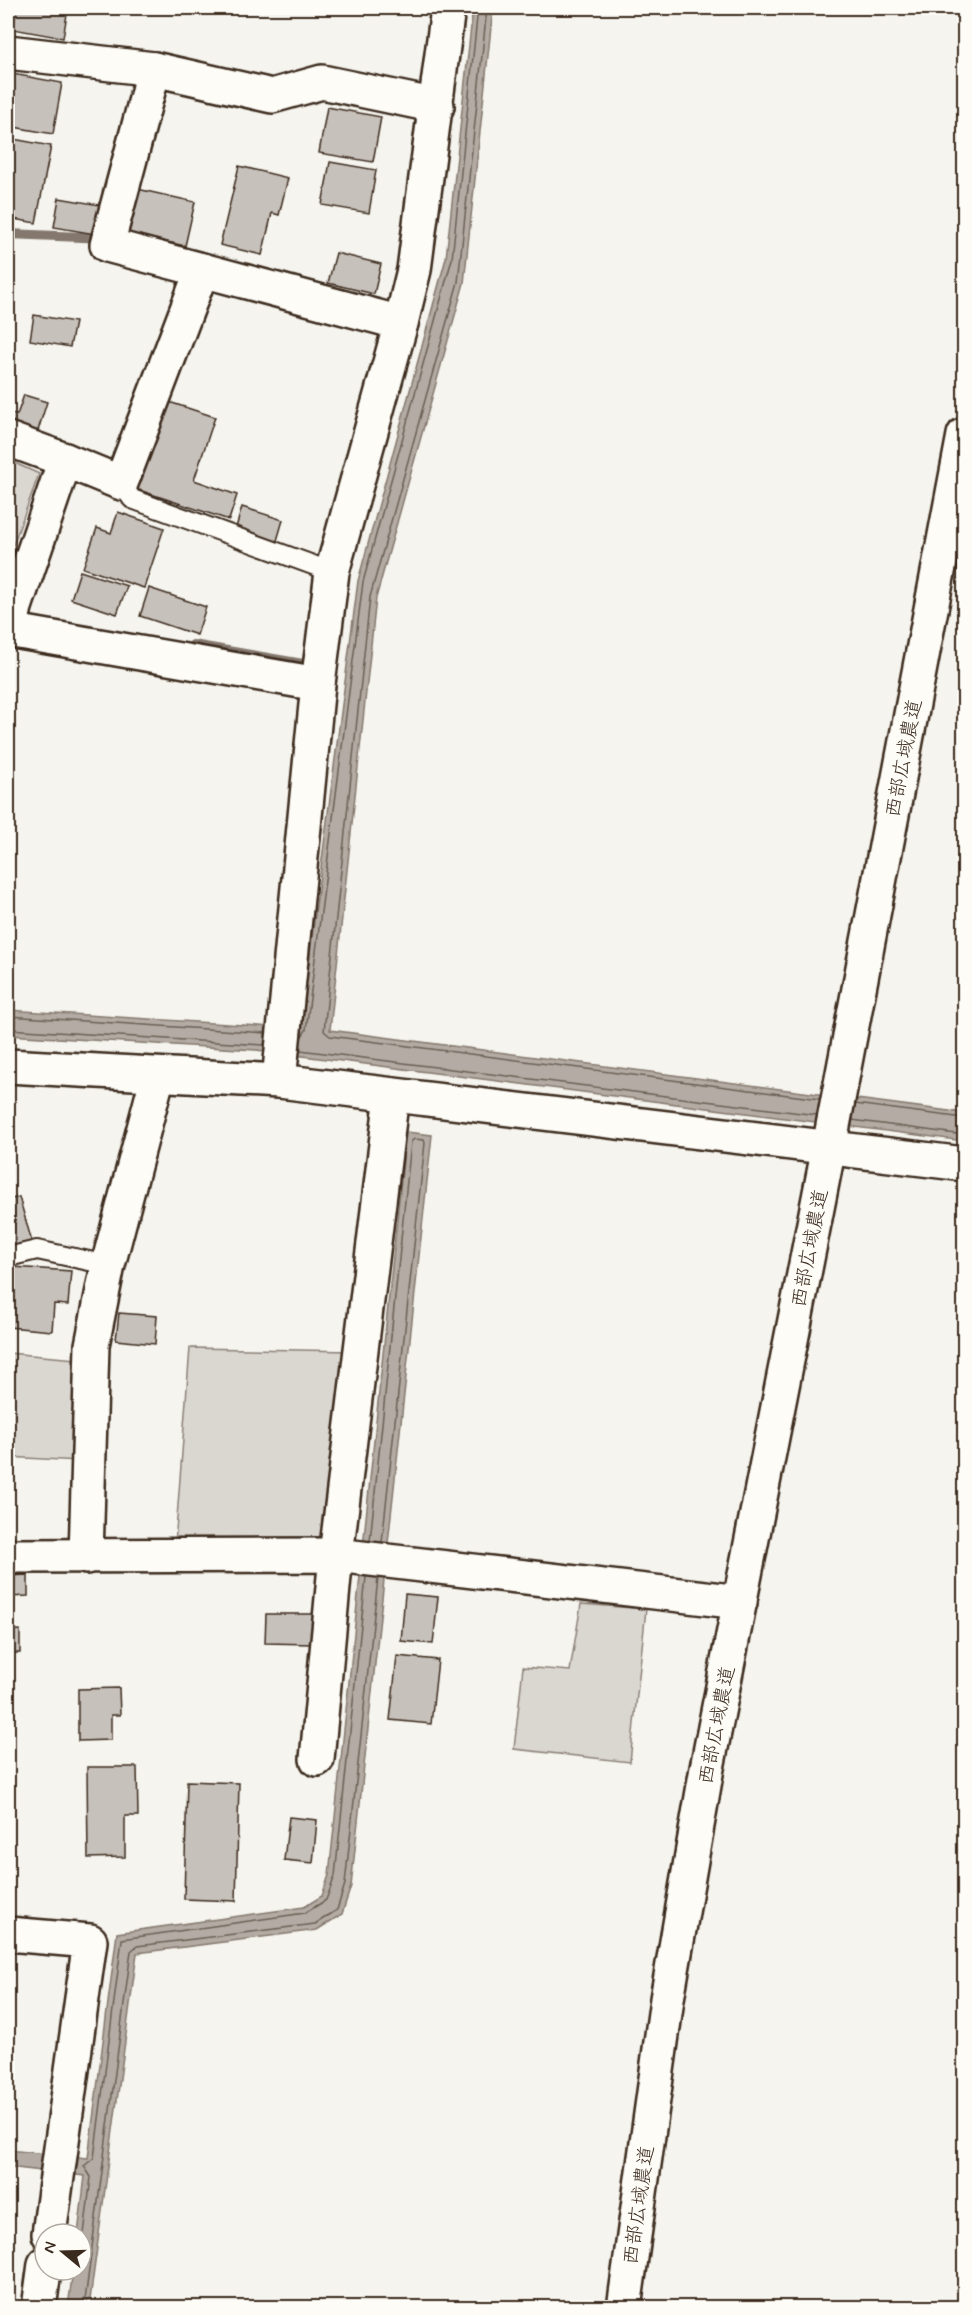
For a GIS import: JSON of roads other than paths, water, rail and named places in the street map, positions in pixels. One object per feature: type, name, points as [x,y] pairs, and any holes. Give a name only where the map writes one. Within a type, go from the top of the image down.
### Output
[{"type":"street","points":[[280,1073],[318,684],[332,572],[414,270],[448,8]]},
{"type":"street","points":[[8,52],[154,69],[272,96],[322,82],[437,106]]},
{"type":"street","points":[[154,69],[110,233],[202,270],[401,323]]},
{"type":"street","points":[[8,439],[121,483],[202,270]]},
{"type":"street","name":"西部広域農道","points":[[624,2307],[667,2000],[707,1768],[842,1081],[964,435]]},
{"type":"street","points":[[65,460],[9,630],[318,684]]},
{"type":"street","points":[[8,1066],[158,1075],[280,1073],[392,1095],[964,1164]]},
{"type":"street","points":[[86,1557],[92,1345],[108,1265],[158,1075]]},
{"type":"street","points":[[317,1760],[343,1556],[392,1095]]},
{"type":"street","points":[[8,1556],[343,1556],[740,1602]]},
{"type":"street","points":[[8,1934],[90,1941],[51,2222]]},
{"type":"street","points":[[39,2307],[42,2282]]},
{"type":"lane","points":[[121,483],[132,500],[332,572]]},
{"type":"lane","points":[[8,1257],[37,1250],[108,1265]]},
{"type":"water","points":[[473,8],[493,8],[464,283],[376,598],[330,1030],[964,1113],[964,1141],[256,1050],[8,1035],[8,1010],[300,1030],[358,581],[446,258]]},
{"type":"water","points":[[406,1132],[432,1135],[351,1886],[342,1914],[317,1930],[137,1953],[93,2278],[93,2222],[79,2222],[85,2176],[8,2167],[8,2150],[88,2158],[117,1933],[304,1907],[322,1896],[329,1875]]},
{"type":"water","points":[[71,2282],[92,2282],[89,2307],[68,2307]]},
{"type":"waterway","points":[[8,234],[106,238]]},
{"type":"waterway","points":[[193,645],[303,664]]}]
